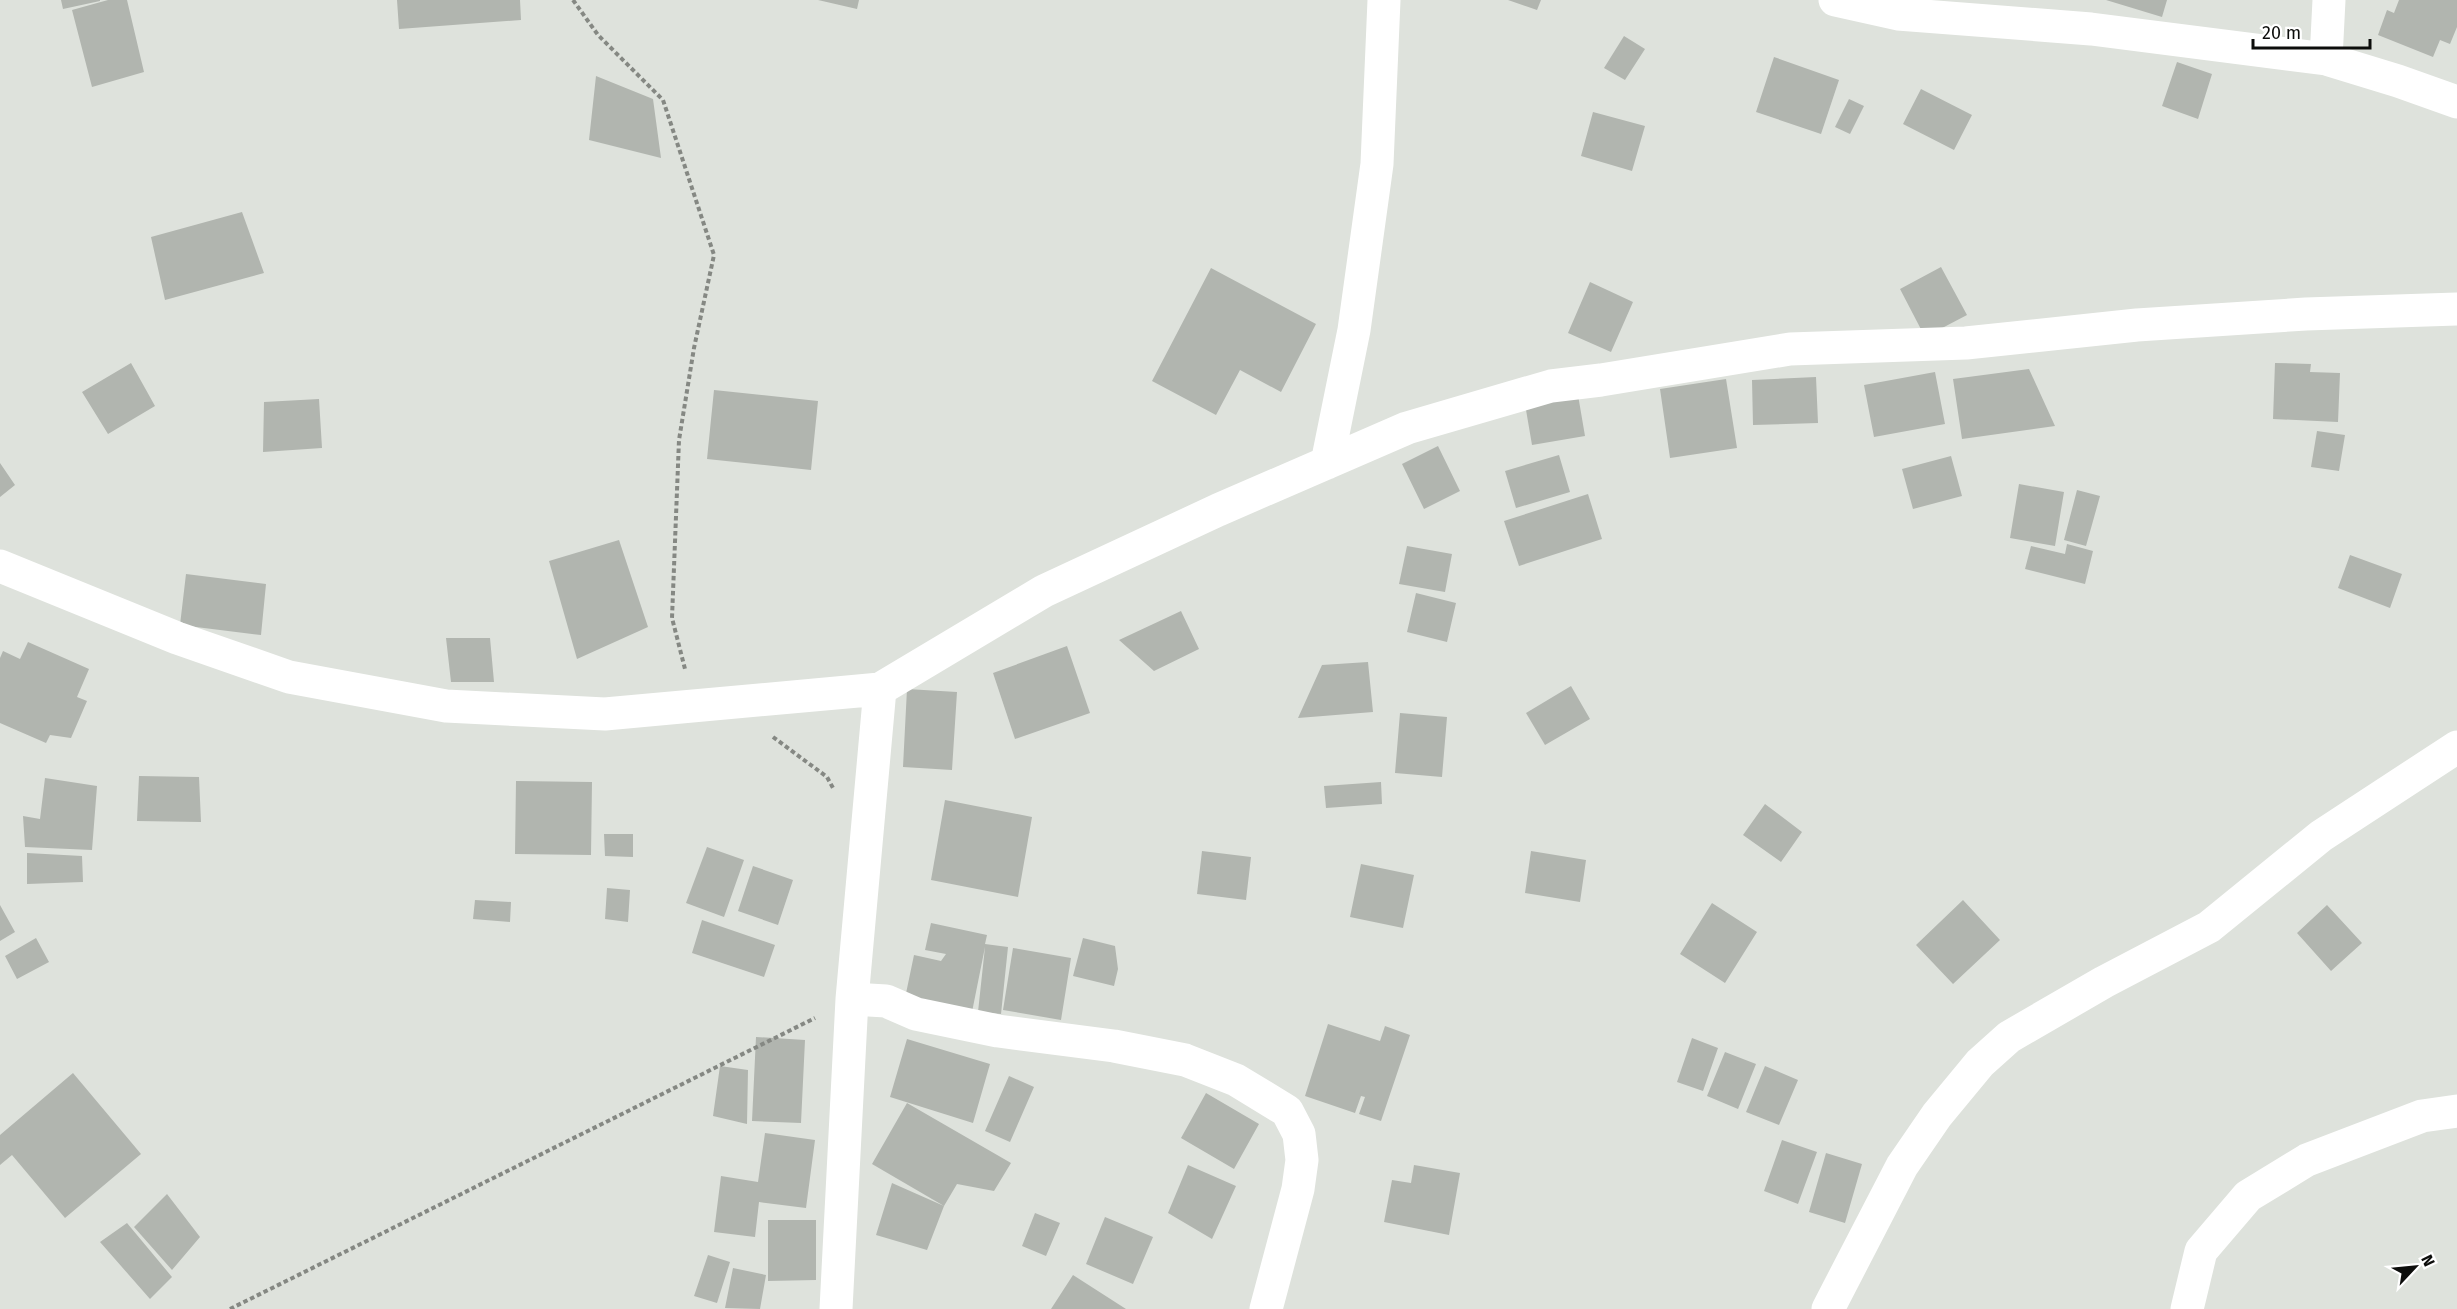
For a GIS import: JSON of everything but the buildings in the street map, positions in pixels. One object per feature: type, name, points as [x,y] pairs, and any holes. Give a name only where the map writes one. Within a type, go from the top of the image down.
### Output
[{"type":"street","points":[[1327,463],[1354,330],[1377,164],[1384,0]]},
{"type":"street","points":[[1835,0],[1898,14],[2091,29],[2326,59],[2457,102]]},
{"type":"street","points":[[2326,59],[2330,0]]},
{"type":"street","points":[[0,566],[177,638],[289,677],[446,706],[604,714],[880,689],[1044,591],[1218,510],[1407,428],[1551,386],[1790,349],[1966,343],[2137,325],[2306,314],[2457,309]]},
{"type":"street","points":[[836,1309],[852,999],[880,689]]},
{"type":"street","points":[[1828,1309],[1902,1166],[1937,1114],[1980,1063],[2008,1037],[2095,987],[2209,927],[2321,836],[2457,747]]},
{"type":"street","points":[[852,999],[886,1001],[916,1014],[998,1031],[1114,1046],[1185,1060],[1236,1080],[1287,1112],[1299,1134],[1302,1160],[1298,1188],[1266,1309]]},
{"type":"street","points":[[2187,1309],[2201,1251],[2248,1196],[2307,1160],[2422,1116],[2457,1111]]},
{"type":"path","points":[[573,0],[598,35],[663,100],[714,255],[694,348],[679,440],[677,476],[672,618],[695,705]]},
{"type":"path","points":[[763,733],[773,737],[827,777],[865,839]]},
{"type":"path","points":[[230,1309],[852,999]]}]
